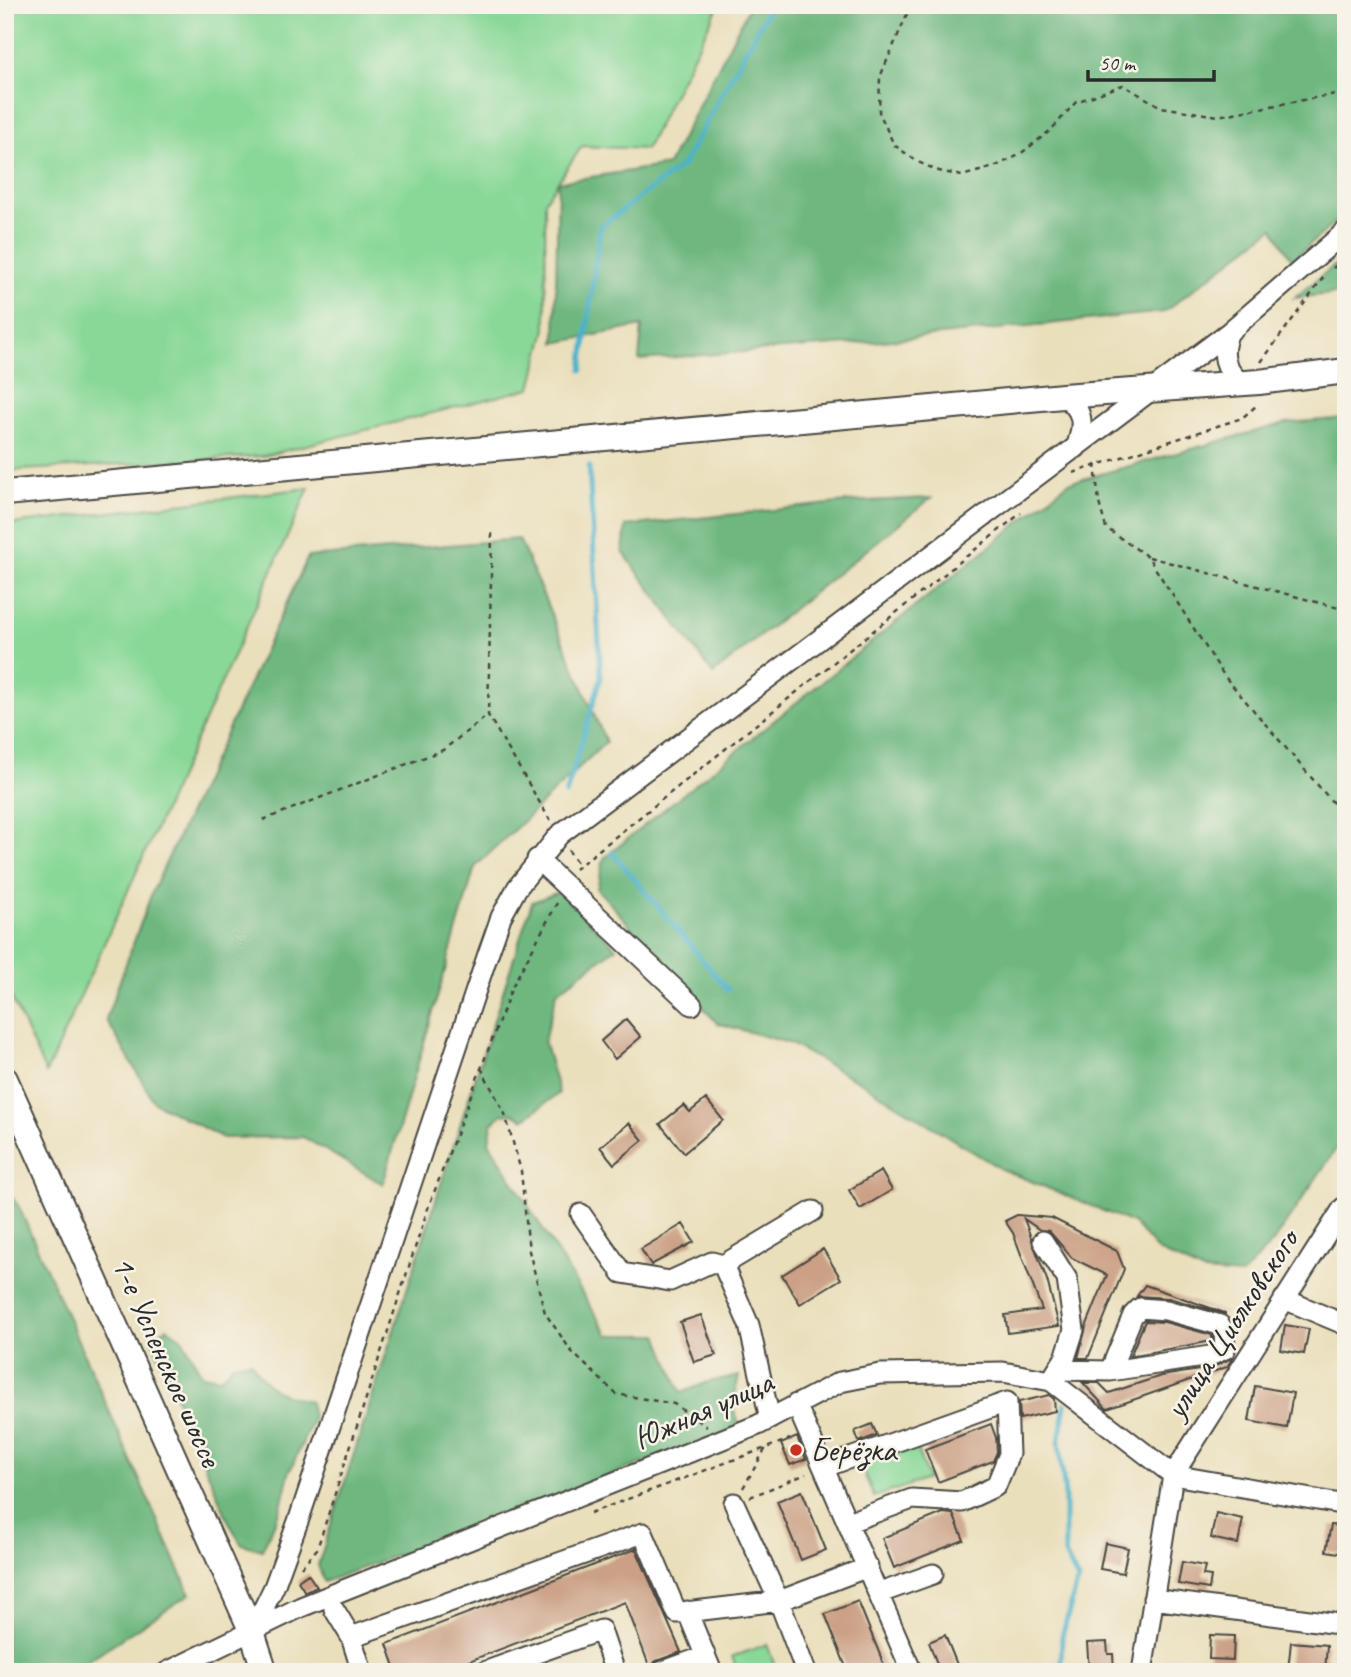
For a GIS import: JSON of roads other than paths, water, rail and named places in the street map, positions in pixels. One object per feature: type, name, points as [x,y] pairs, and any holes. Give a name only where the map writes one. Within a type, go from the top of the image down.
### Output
[{"type":"main road","points":[[5,494],[1063,397],[1242,384],[1346,371]]},
{"type":"main road","name":"1-е Успенское шоссе","points":[[5,1079],[252,1632],[265,1672]]},
{"type":"street","points":[[252,1632],[274,1587],[300,1516],[501,917],[537,859],[559,835],[1229,332],[1346,230]]},
{"type":"street","points":[[1229,332],[1223,351],[1224,362],[1242,384]]},
{"type":"street","points":[[1063,397],[1080,413],[1082,429],[1076,448]]},
{"type":"street","points":[[537,859],[692,1004]]},
{"type":"street","name":"улица Циолковского","points":[[1173,1475],[1343,1208]]},
{"type":"street","points":[[581,1214],[622,1273],[670,1281],[712,1262],[723,1265],[813,1211]]},
{"type":"street","points":[[1043,1241],[1067,1279],[1074,1330],[1065,1358],[1054,1376]]},
{"type":"street","points":[[723,1265],[749,1325],[769,1419]]},
{"type":"street","points":[[1284,1299],[1346,1325]]},
{"type":"street","points":[[1054,1376],[1111,1371],[1210,1356],[1225,1349],[1224,1331],[1220,1325],[1166,1310],[1140,1308],[1133,1315],[1111,1371]]},
{"type":"street","name":"Южная улица","points":[[167,1672],[301,1607],[724,1438],[769,1419],[840,1382],[880,1374],[1003,1372],[1054,1376],[1173,1475]]},
{"type":"street","points":[[825,1467],[1007,1402],[1009,1454],[996,1486],[962,1502],[912,1499],[849,1522]]},
{"type":"street","points":[[796,1404],[912,1672]]},
{"type":"street","points":[[1142,1672],[1173,1475],[1346,1506]]},
{"type":"street","points":[[734,1503],[779,1601],[806,1672]]},
{"type":"street","points":[[351,1637],[643,1533],[677,1613],[779,1601],[868,1567]]},
{"type":"street","points":[[880,1594],[933,1574]]},
{"type":"street","points":[[1153,1599],[1346,1625]]},
{"type":"street","points":[[334,1609],[351,1637],[362,1672]]},
{"type":"street","points":[[661,1672],[709,1664],[687,1611]]},
{"type":"street","points":[[484,1672],[601,1630],[615,1672]]},
{"type":"waterway","points":[[582,370],[600,227],[683,165],[771,5]]},
{"type":"waterway","points":[[566,794],[601,678],[589,466]]},
{"type":"waterway","points":[[612,852],[728,990]]},
{"type":"waterway","points":[[1061,1672],[1062,1636],[1078,1580],[1065,1554],[1065,1494],[1059,1443],[1065,1404]]},
{"type":"place","name":"Берёзка","points":[[796,1450]]}]
